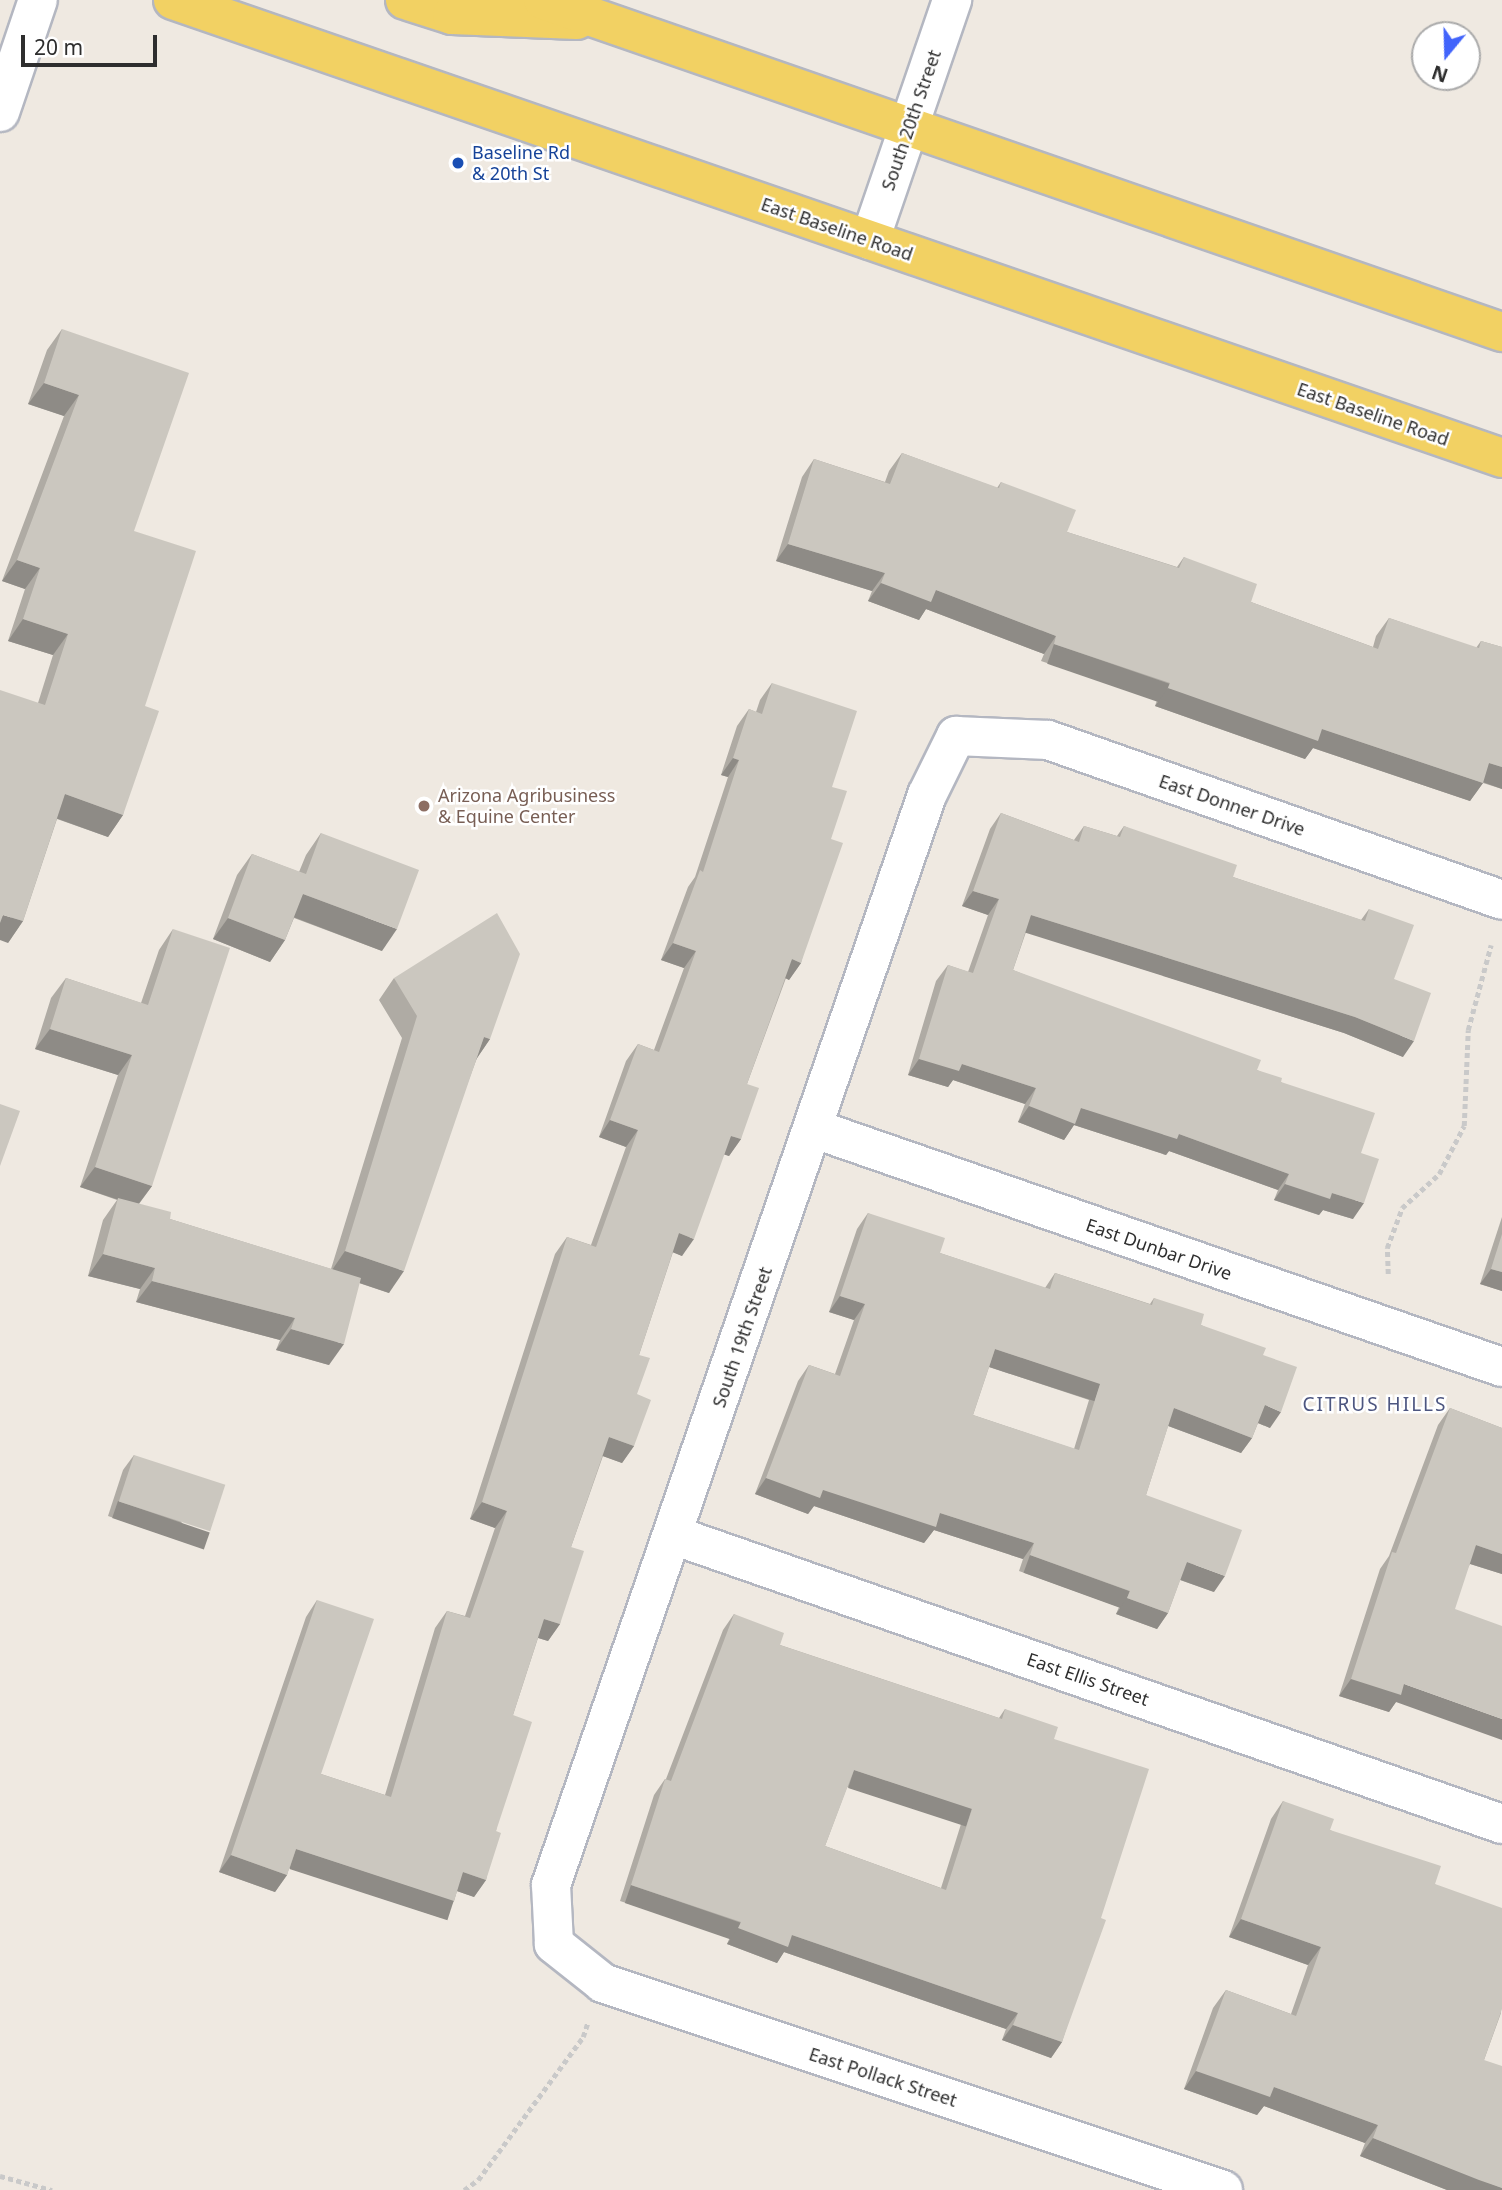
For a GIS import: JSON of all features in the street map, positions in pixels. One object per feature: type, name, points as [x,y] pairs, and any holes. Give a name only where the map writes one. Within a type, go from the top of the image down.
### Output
[{"type":"main road","name":"East Baseline Road","points":[[173,0],[1502,458]]},
{"type":"main road","points":[[405,0],[452,15],[607,22]]},
{"type":"main road","points":[[543,0],[908,129],[1502,332]]},
{"type":"street","points":[[0,112],[38,0]]},
{"type":"street","name":"South 20th Street","points":[[870,240],[952,0]]},
{"type":"street","name":"East Donner Drive","points":[[956,736],[1048,740],[1502,900]]},
{"type":"street","name":"South 19th Street","points":[[554,1944],[551,1885],[815,1129],[927,795],[956,736]]},
{"type":"street","name":"East Dunbar Drive","points":[[815,1129],[1502,1367]]},
{"type":"street","name":"East Ellis Street","points":[[673,1535],[1502,1824]]},
{"type":"street","name":"East Pollack Street","points":[[554,1944],[603,1983],[1223,2190]]},
{"type":"path","points":[[1388,1274],[1387,1248],[1402,1208],[1439,1174],[1465,1126],[1468,1030],[1491,945]]},
{"type":"path","points":[[464,2190],[478,2179],[583,2037],[589,2018]]},
{"type":"path","points":[[0,2176],[51,2190]]},
{"type":"building","points":[[62,329],[189,373],[134,531],[196,551],[145,706],[159,711],[123,815],[65,794],[23,921],[3,915],[0,923],[0,690],[45,705],[68,634],[23,619],[40,568],[17,560],[79,395],[44,383]]},
{"type":"building","points":[[902,453],[999,488],[1001,482],[1076,510],[1067,532],[1179,568],[1184,557],[1257,584],[1251,602],[1378,649],[1389,618],[1479,648],[1481,641],[1502,647],[1502,767],[1489,763],[1483,783],[1322,729],[1318,741],[1168,688],[1170,683],[1054,644],[1056,636],[936,590],[931,602],[881,583],[885,573],[788,544],[814,459],[890,484]]},
{"type":"building","points":[[772,683],[857,711],[832,787],[847,791],[831,839],[843,843],[801,963],[792,959],[747,1084],[759,1088],[741,1139],[731,1136],[694,1239],[679,1233],[639,1355],[650,1358],[637,1394],[651,1400],[634,1446],[609,1437],[571,1547],[584,1551],[560,1624],[544,1619],[513,1715],[532,1722],[496,1831],[501,1833],[486,1880],[463,1872],[454,1901],[296,1849],[287,1875],[231,1855],[317,1600],[374,1619],[321,1774],[391,1797],[447,1611],[470,1618],[507,1511],[482,1502],[567,1237],[596,1247],[638,1130],[610,1120],[638,1044],[659,1052],[696,951],[673,943],[700,870],[703,872],[739,760],[733,758],[749,709],[762,714]]},
{"type":"building","points":[[1001,813],[1079,842],[1084,826],[1120,837],[1124,826],[1237,865],[1233,877],[1365,921],[1369,909],[1414,925],[1394,979],[1431,993],[1414,1041],[1355,1017],[1031,915],[1013,970],[1261,1060],[1257,1070],[1282,1078],[1281,1082],[1375,1113],[1361,1153],[1379,1159],[1364,1203],[1332,1193],[1330,1199],[1285,1184],[1289,1174],[1179,1134],[1177,1139],[1081,1108],[1075,1124],[1029,1106],[1036,1088],[962,1064],[959,1071],[919,1059],[948,965],[973,973],[999,899],[973,891]]},
{"type":"building","points":[[321,833],[419,870],[397,929],[303,894],[285,940],[228,918],[252,854],[306,874]]},
{"type":"building","points":[[497,913],[520,954],[490,1039],[484,1037],[404,1271],[345,1251],[417,1016],[394,978]]},
{"type":"building","points":[[173,929],[230,948],[152,1186],[95,1167],[132,1055],[50,1029],[66,978],[148,1005]]},
{"type":"building","points":[[0,1104],[20,1111],[0,1166]]},
{"type":"building","points":[[118,1198],[171,1212],[170,1219],[361,1278],[344,1344],[291,1329],[295,1318],[152,1281],[155,1268],[103,1254]]},
{"type":"building","points":[[868,1213],[945,1238],[940,1253],[1050,1289],[1055,1273],[1152,1305],[1154,1298],[1204,1314],[1201,1325],[1266,1348],[1263,1355],[1297,1367],[1281,1412],[1265,1405],[1252,1438],[1174,1408],[1146,1495],[1242,1530],[1225,1576],[1187,1562],[1168,1613],[1127,1598],[1130,1591],[1030,1555],[1034,1543],[940,1513],[936,1527],[823,1490],[820,1498],[766,1478],[809,1365],[840,1376],[865,1304],[840,1296]],"holes":[[[995,1349],[1100,1384],[1079,1450],[973,1415]]]},
{"type":"building","points":[[1502,1234],[1502,1272],[1491,1269]]},
{"type":"building","points":[[1450,1408],[1502,1428],[1502,1554],[1476,1545],[1455,1609],[1502,1626],[1502,1719],[1404,1684],[1401,1695],[1351,1679],[1392,1552],[1396,1553]]},
{"type":"building","points":[[134,1455],[225,1485],[210,1531],[119,1502]]},
{"type":"building","points":[[734,1614],[784,1633],[780,1645],[1002,1719],[1005,1709],[1058,1727],[1054,1739],[1149,1769],[1101,1918],[1106,1920],[1062,2042],[1013,2025],[1018,2013],[792,1935],[788,1947],[738,1928],[741,1922],[631,1885],[665,1779],[671,1781]],"holes":[[[854,1770],[972,1809],[946,1890],[825,1846]]]},
{"type":"building","points":[[1283,1801],[1334,1819],[1330,1830],[1441,1866],[1435,1884],[1502,1908],[1502,2009],[1484,2060],[1502,2066],[1502,2188],[1373,2138],[1378,2125],[1274,2087],[1270,2097],[1196,2071],[1226,1990],[1296,2016],[1321,1947],[1241,1919]]},
{"type":"place","name":"Baseline Rd & 20th St","points":[[458,163]]},
{"type":"place","name":"Arizona Agribusiness & Equine Center","points":[[424,806]]},
{"type":"district","name":"CITRUS HILLS","points":[[1375,1405]]}]
